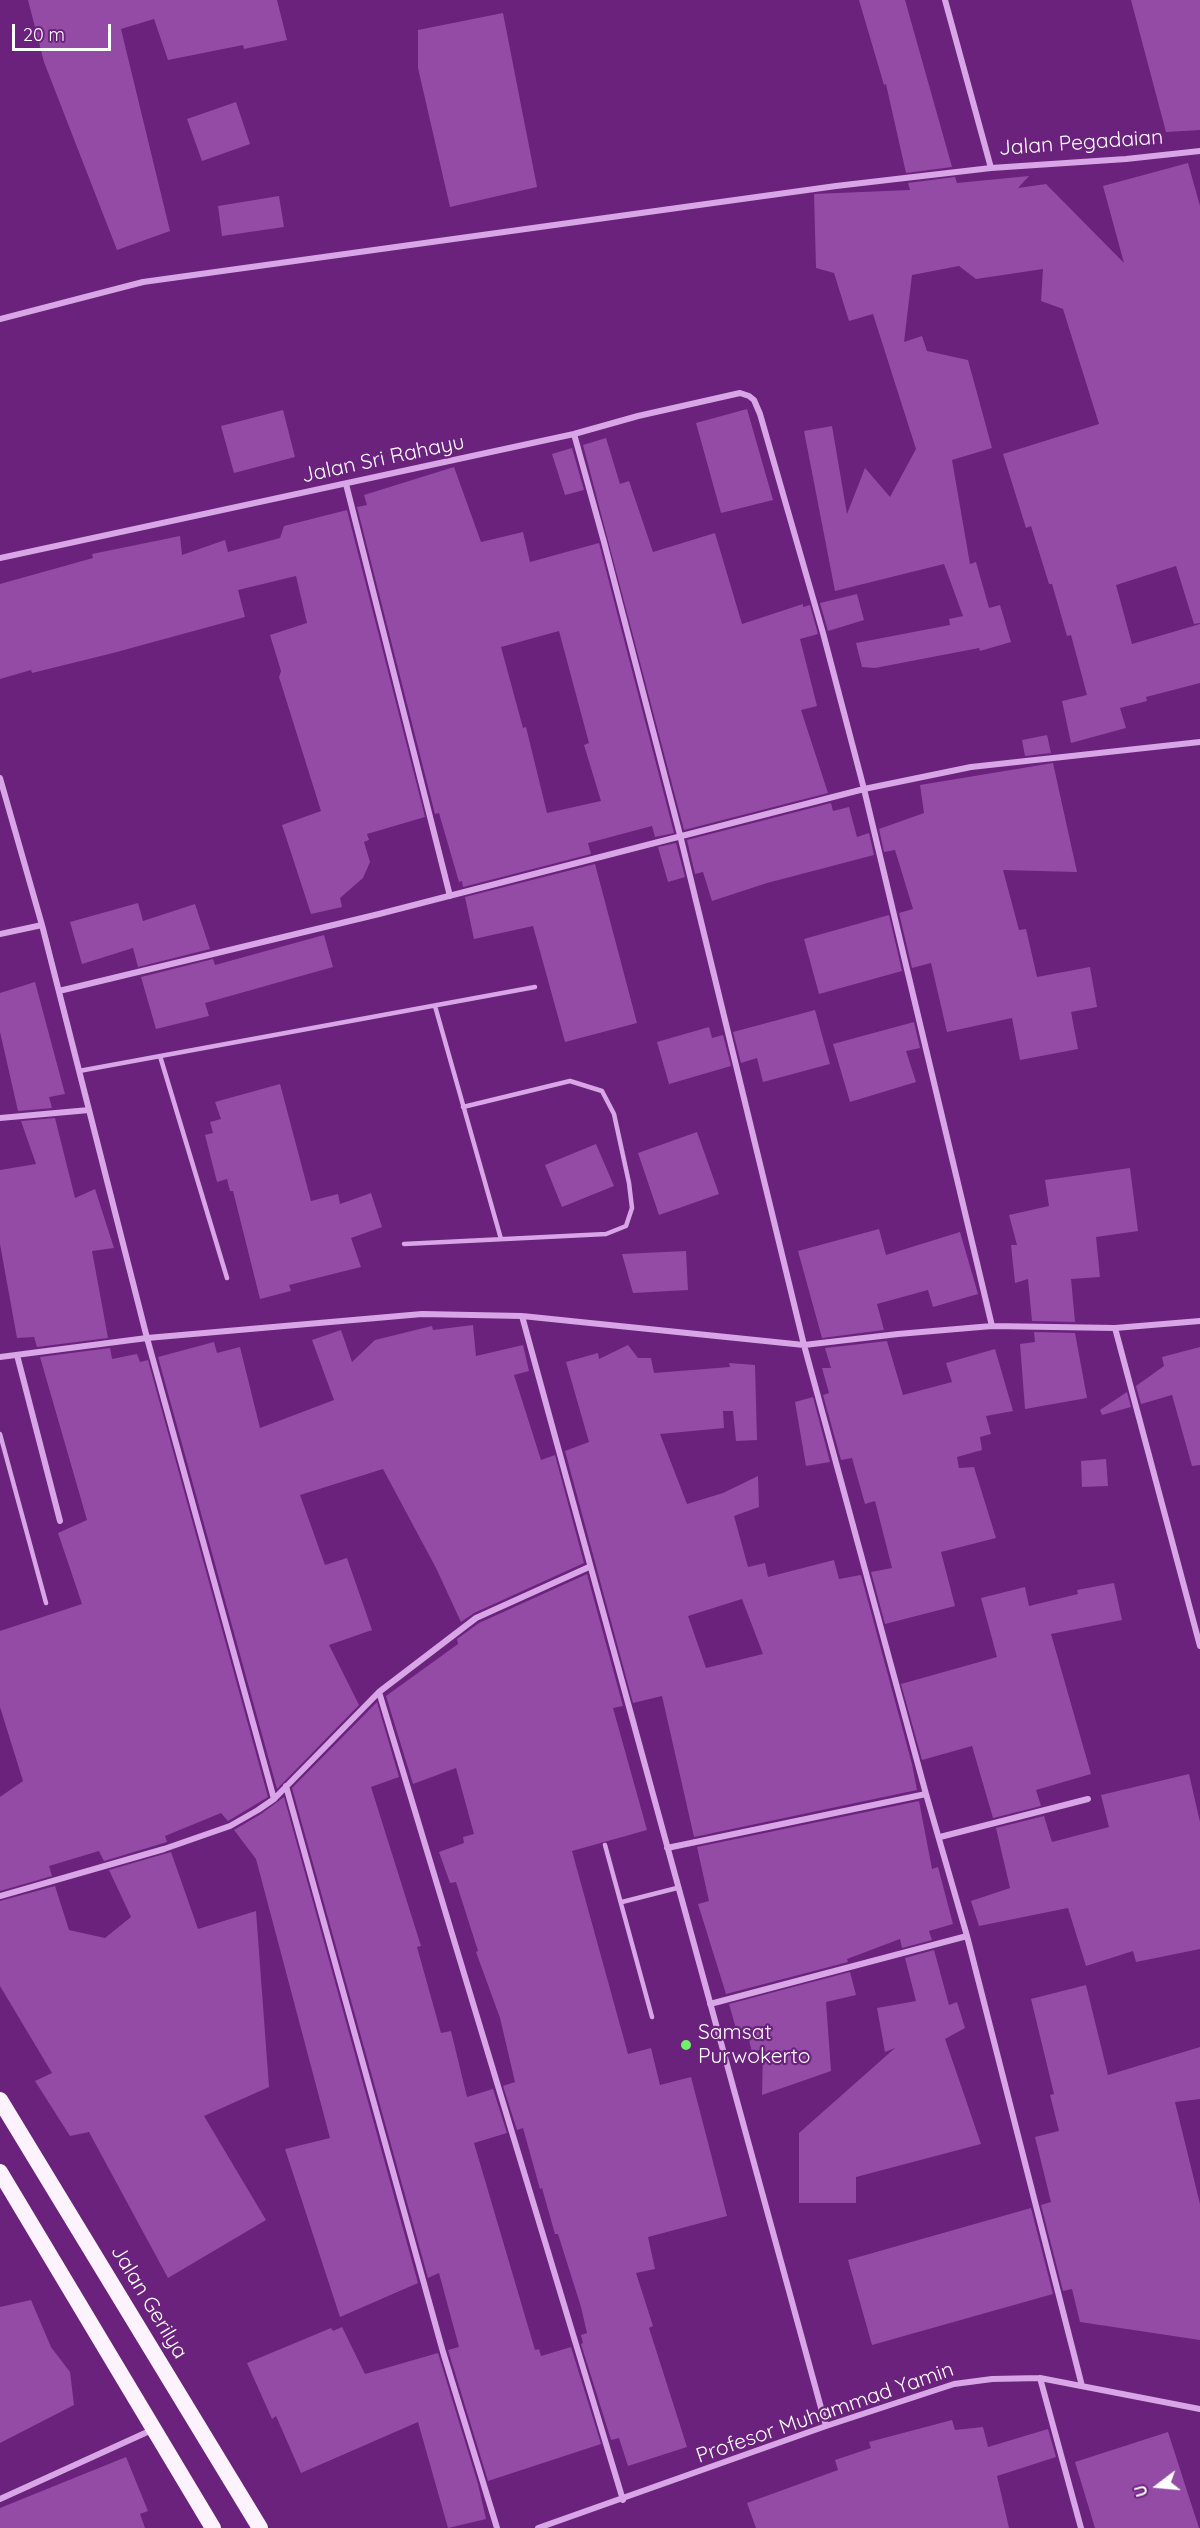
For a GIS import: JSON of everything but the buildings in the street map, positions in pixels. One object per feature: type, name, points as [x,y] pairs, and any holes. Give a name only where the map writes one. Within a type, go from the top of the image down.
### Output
[{"type":"highway","name":"Jalan Gerilya","points":[[0,2100],[260,2528]]},
{"type":"highway","points":[[0,2172],[213,2528]]},
{"type":"street","name":"Jalan Pegadaian","points":[[945,0],[991,168],[1126,159],[1200,151]]},
{"type":"street","points":[[0,319],[143,282],[825,188],[991,168]]},
{"type":"street","name":"Jalan Sri Rahayu","points":[[0,558],[574,434],[638,416],[740,393],[754,400],[760,414],[823,633],[864,789]]},
{"type":"street","points":[[574,434],[680,835],[804,1345],[926,1794],[968,1935],[1082,2386]]},
{"type":"street","points":[[346,484],[450,896]]},
{"type":"street","points":[[58,992],[450,896],[864,789],[971,767],[1200,742]]},
{"type":"street","points":[[0,778],[42,925],[147,1338],[274,1798]]},
{"type":"street","points":[[864,789],[992,1326]]},
{"type":"street","points":[[0,934],[42,925]]},
{"type":"street","points":[[0,1118],[89,1110]]},
{"type":"street","points":[[0,1357],[147,1338],[422,1314],[522,1316],[804,1345],[992,1326],[1115,1328],[1200,1320]]},
{"type":"street","points":[[522,1316],[826,2426]]},
{"type":"street","points":[[1115,1328],[1200,1646]]},
{"type":"street","points":[[17,1355],[60,1521]]},
{"type":"street","points":[[0,1896],[164,1849],[230,1826],[274,1798],[379,1692],[476,1618],[589,1567]]},
{"type":"street","points":[[379,1692],[623,2500]]},
{"type":"street","points":[[286,1786],[440,2340],[497,2528]]},
{"type":"street","points":[[667,1848],[926,1794]]},
{"type":"street","points":[[940,1837],[1088,1799]]},
{"type":"street","points":[[710,2004],[968,1935]]},
{"type":"street","points":[[1040,2378],[1081,2528]]},
{"type":"street","name":"Profesor Muhammad Yamin","points":[[538,2528],[623,2500],[826,2426],[954,2384],[992,2379],[1040,2378],[1200,2409]]},
{"type":"street","points":[[0,2499],[154,2428]]},
{"type":"lane","points":[[79,1071],[535,987]]},
{"type":"lane","points":[[435,1006],[501,1239]]},
{"type":"lane","points":[[160,1056],[227,1278]]},
{"type":"lane","points":[[404,1244],[606,1234],[626,1226],[632,1208],[614,1114],[602,1091],[570,1081],[463,1107]]},
{"type":"lane","points":[[0,1434],[46,1603]]},
{"type":"lane","points":[[605,1845],[652,2017]]},
{"type":"lane","points":[[622,1902],[677,1888]]},
{"type":"place","name":"Samsat Purwokerto","points":[[686,2045]]}]
